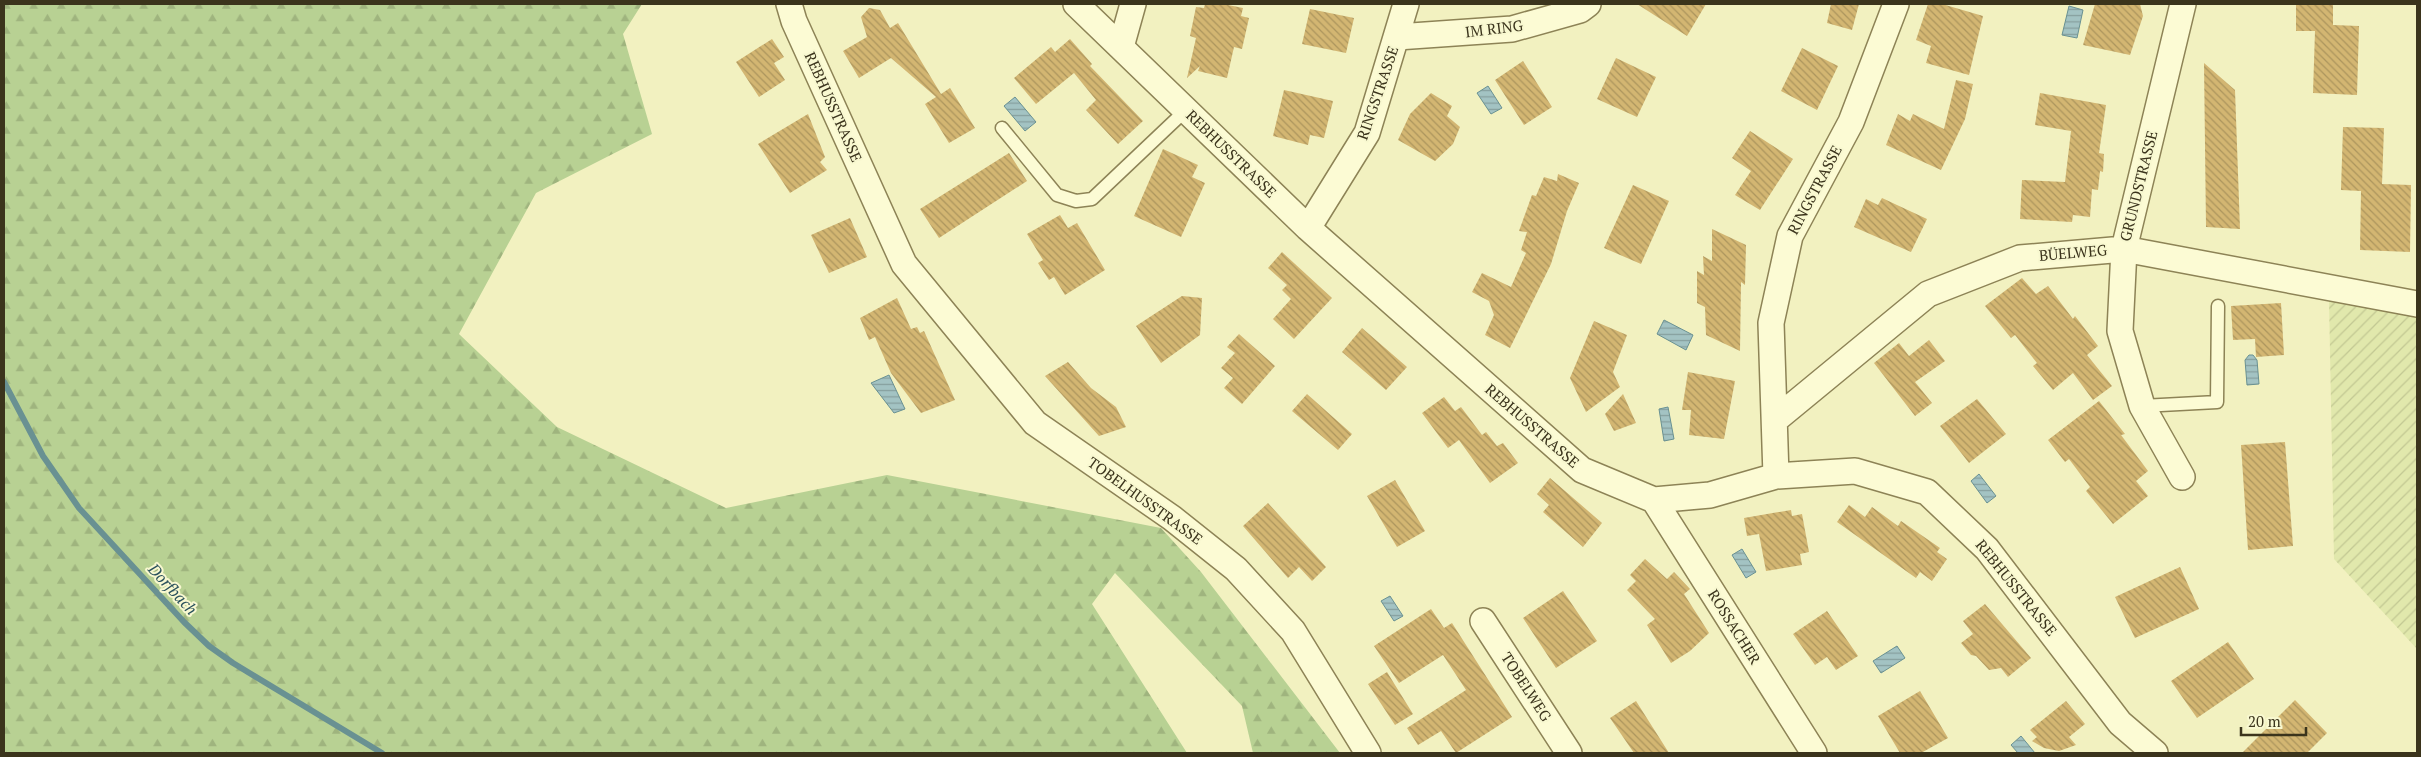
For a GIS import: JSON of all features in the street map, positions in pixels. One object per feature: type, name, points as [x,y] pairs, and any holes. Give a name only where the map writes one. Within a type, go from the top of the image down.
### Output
[{"type":"street","name":"REBHUSSTRASSE","points":[[789,4],[794,21],[904,264]]},
{"type":"street","name":"REBHUSSTRASSE","points":[[1076,4],[1308,228],[1582,470],[1654,500],[1710,495],[1776,476],[1855,472],[1927,492],[1987,549],[2120,723],[2155,753]]},
{"type":"street","points":[[1121,47],[1134,4]]},
{"type":"street","name":"RINGSTRASSE","points":[[1308,228],[1367,134],[1406,4]]},
{"type":"street","name":"IM RING","points":[[1397,37],[1512,30],[1580,10],[1588,4]]},
{"type":"street","name":"RINGSTRASSE","points":[[1776,476],[1771,323],[1790,236],[1851,122],[1896,4]]},
{"type":"street","name":"GRUNDSTRASSE","points":[[2182,477],[2142,406],[2120,331],[2124,249],[2183,4]]},
{"type":"street","name":"BÜELWEG","points":[[1775,420],[1928,294],[2020,258],[2124,249],[2417,304]]},
{"type":"street","name":"TOBELHUSSTRASSE","points":[[904,264],[1035,423],[1172,518],[1236,569],[1292,631],[1368,753]]},
{"type":"street","name":"ROSSACHER","points":[[1654,500],[1814,753]]},
{"type":"street","name":"TOBELWEG","points":[[1482,621],[1569,753]]},
{"type":"lane","points":[[1002,128],[1057,195],[1076,200],[1092,199],[1186,110]]},
{"type":"lane","points":[[2142,406],[2217,402],[2218,306]]},
{"type":"green space","points":[[4,4],[642,4],[623,34],[652,134],[536,193],[459,334],[557,427],[726,508],[887,475],[1161,528],[1201,572],[1340,753],[1253,753],[1242,706],[1115,573],[1092,604],[1187,753],[4,753]]},
{"type":"green space","points":[[2329,300],[2417,317],[2417,649],[2334,559]]},
{"type":"water","points":[[2069,6],[2083,10],[2077,38],[2062,35]]},
{"type":"water","points":[[1488,86],[1502,108],[1491,114],[1477,93]]},
{"type":"water","points":[[1015,97],[1036,122],[1025,131],[1004,106]]},
{"type":"water","points":[[1664,320],[1693,335],[1686,350],[1657,334]]},
{"type":"water","points":[[2249,355],[2253,355],[2257,360],[2259,384],[2247,385],[2245,360]]},
{"type":"water","points":[[889,375],[905,409],[894,413],[871,383]]},
{"type":"water","points":[[1668,407],[1674,439],[1664,441],[1659,409]]},
{"type":"water","points":[[1979,474],[1996,496],[1987,503],[1971,481]]},
{"type":"water","points":[[1742,549],[1756,572],[1746,578],[1732,555]]},
{"type":"water","points":[[1390,596],[1403,616],[1394,621],[1381,601]]},
{"type":"water","points":[[1897,646],[1905,658],[1881,673],[1873,661]]},
{"type":"water","points":[[2021,736],[2035,753],[2018,753],[2011,745]]},
{"type":"building","points":[[1205,4],[1223,4],[1243,8],[1241,16],[1249,18],[1242,49],[1234,47],[1227,78],[1198,71],[1200,66],[1187,78],[1196,38],[1190,36],[1196,7],[1204,8]]},
{"type":"building","points":[[1637,4],[1706,4],[1687,36]]},
{"type":"building","points":[[1831,4],[1859,4],[1852,30],[1827,23]]},
{"type":"building","points":[[1928,4],[1942,4],[1983,16],[1969,75],[1926,63],[1931,46],[1916,40]]},
{"type":"building","points":[[2095,4],[2140,4],[2143,16],[2130,55],[2083,45]]},
{"type":"building","points":[[2296,4],[2333,4],[2333,25],[2359,26],[2357,95],[2313,93],[2315,31],[2296,31]]},
{"type":"building","points":[[869,8],[880,10],[890,28],[898,23],[941,94],[950,88],[975,128],[949,143],[925,104],[936,97],[891,58],[859,78],[843,51],[867,37],[861,17]]},
{"type":"building","points":[[1310,9],[1354,18],[1346,53],[1302,44]]},
{"type":"building","points":[[772,39],[784,57],[774,63],[785,80],[759,97],[736,62]]},
{"type":"building","points":[[1070,39],[1092,64],[1090,66],[1143,121],[1118,144],[1086,110],[1096,100],[1074,73],[1036,104],[1014,78],[1051,47],[1055,52]]},
{"type":"building","points":[[1802,48],[1838,66],[1817,110],[1781,91]]},
{"type":"building","points":[[1616,58],[1656,77],[1637,117],[1597,99]]},
{"type":"building","points":[[1523,61],[1552,107],[1524,125],[1495,80]]},
{"type":"building","points":[[2204,63],[2235,90],[2240,229],[2206,227]]},
{"type":"building","points":[[1956,80],[1973,84],[1965,119],[1941,170],[1886,145],[1898,114],[1910,121],[1913,114],[1944,129]]},
{"type":"building","points":[[1284,90],[1333,101],[1324,138],[1310,135],[1308,145],[1273,136]]},
{"type":"building","points":[[1431,93],[1452,106],[1447,116],[1460,127],[1453,144],[1435,161],[1398,140],[1410,114]]},
{"type":"building","points":[[2040,93],[2106,105],[2099,153],[2104,154],[2103,172],[2100,171],[2098,190],[2092,189],[2090,217],[2073,215],[2072,222],[2020,219],[2022,180],[2065,182],[2071,131],[2035,125]]},
{"type":"building","points":[[808,114],[825,157],[820,162],[827,170],[790,193],[758,144]]},
{"type":"building","points":[[2343,127],[2384,128],[2382,184],[2411,185],[2410,252],[2360,250],[2361,191],[2341,190]]},
{"type":"building","points":[[1750,131],[1793,159],[1760,210],[1735,195],[1751,171],[1732,158]]},
{"type":"building","points":[[1163,149],[1198,165],[1192,177],[1205,183],[1181,237],[1134,216]]},
{"type":"building","points":[[1009,153],[1027,181],[939,238],[920,209]]},
{"type":"building","points":[[1558,174],[1579,183],[1567,211],[1551,264],[1510,348],[1485,335],[1494,315],[1489,301],[1472,292],[1482,273],[1511,287],[1526,253],[1521,250],[1527,232],[1519,231],[1532,195],[1536,196],[1544,177],[1557,181]]},
{"type":"building","points":[[1633,185],[1669,201],[1641,264],[1604,248]]},
{"type":"building","points":[[1882,198],[1927,219],[1911,252],[1854,227],[1866,199],[1878,205]]},
{"type":"building","points":[[1060,215],[1068,228],[1077,223],[1105,270],[1065,295],[1054,277],[1049,280],[1038,263],[1043,260],[1027,234]]},
{"type":"building","points":[[850,218],[867,257],[829,273],[811,235]]},
{"type":"building","points":[[1712,229],[1746,245],[1745,285],[1741,282],[1740,351],[1706,335],[1705,307],[1697,303],[1697,271],[1704,275],[1703,256],[1712,261]]},
{"type":"building","points":[[1282,252],[1332,298],[1294,339],[1273,319],[1291,299],[1282,290],[1287,285],[1268,268]]},
{"type":"building","points":[[2022,278],[2036,294],[2048,286],[2073,319],[2075,316],[2098,346],[2087,355],[2112,386],[2093,400],[2073,373],[2053,390],[2033,366],[2037,363],[2015,335],[2011,338],[1985,306]]},
{"type":"building","points":[[1182,296],[1202,298],[1200,335],[1161,363],[1136,326]]},
{"type":"building","points":[[897,298],[911,329],[917,327],[920,333],[924,331],[955,400],[921,413],[891,373],[875,337],[869,340],[860,318]]},
{"type":"building","points":[[2281,303],[2284,355],[2256,357],[2255,339],[2233,340],[2231,306]]},
{"type":"building","points":[[1594,321],[1627,335],[1613,372],[1620,387],[1586,412],[1570,378]]},
{"type":"building","points":[[1362,328],[1407,367],[1386,390],[1342,352]]},
{"type":"building","points":[[1239,334],[1275,366],[1242,404],[1224,388],[1233,378],[1221,368],[1235,353],[1227,347]]},
{"type":"building","points":[[1929,340],[1945,361],[1915,382],[1932,403],[1915,416],[1874,363],[1899,343],[1909,356]]},
{"type":"building","points":[[1068,362],[1091,388],[1116,407],[1126,427],[1099,436],[1045,376]]},
{"type":"building","points":[[1688,372],[1735,381],[1724,439],[1689,435],[1691,410],[1682,410]]},
{"type":"building","points":[[1307,394],[1352,434],[1338,450],[1292,411]]},
{"type":"building","points":[[1623,394],[1636,423],[1614,431],[1605,414]]},
{"type":"building","points":[[1444,397],[1455,411],[1461,407],[1482,435],[1486,432],[1497,446],[1503,443],[1518,463],[1490,483],[1459,440],[1448,448],[1422,413]]},
{"type":"building","points":[[1977,399],[2006,434],[1969,463],[1940,426]]},
{"type":"building","points":[[2099,401],[2125,434],[2121,435],[2148,471],[2136,481],[2148,496],[2113,524],[2086,491],[2090,487],[2069,459],[2065,462],[2048,440]]},
{"type":"building","points":[[2285,442],[2293,546],[2248,550],[2241,445]]},
{"type":"building","points":[[1550,478],[1602,523],[1583,547],[1543,512],[1549,505],[1537,494]]},
{"type":"building","points":[[1395,480],[1425,531],[1397,547],[1367,496]]},
{"type":"building","points":[[1268,503],[1326,567],[1312,581],[1299,567],[1288,578],[1243,526]]},
{"type":"building","points":[[1849,505],[1865,517],[1872,507],[1898,526],[1901,521],[1940,548],[1937,552],[1947,559],[1932,581],[1920,572],[1916,578],[1837,522]]},
{"type":"building","points":[[1791,510],[1792,516],[1802,514],[1809,552],[1800,554],[1802,565],[1766,571],[1759,534],[1747,536],[1744,518]]},
{"type":"building","points":[[1645,559],[1667,579],[1674,572],[1690,589],[1684,594],[1709,633],[1690,651],[1671,663],[1647,625],[1655,619],[1627,590],[1636,581],[1630,575]]},
{"type":"building","points":[[2180,567],[2199,609],[2135,638],[2115,597]]},
{"type":"building","points":[[1563,591],[1597,641],[1556,668],[1523,618]]},
{"type":"building","points":[[1985,604],[2031,658],[2008,677],[2001,668],[1989,670],[1976,656],[1971,655],[1961,643],[1973,634],[1963,621]]},
{"type":"building","points":[[1431,609],[1444,628],[1452,623],[1512,717],[1456,753],[1441,731],[1418,745],[1407,728],[1466,690],[1443,655],[1399,683],[1374,646]]},
{"type":"building","points":[[1827,611],[1858,656],[1836,670],[1827,657],[1815,665],[1793,634]]},
{"type":"building","points":[[2228,642],[2254,679],[2197,718],[2171,681]]},
{"type":"building","points":[[1387,672],[1413,714],[1395,725],[1368,684]]},
{"type":"building","points":[[1920,691],[1948,738],[1921,753],[1900,753],[1878,716]]},
{"type":"building","points":[[2295,700],[2327,733],[2307,753],[2242,753]]},
{"type":"building","points":[[1636,701],[1669,753],[1634,753],[1610,718]]},
{"type":"building","points":[[2066,701],[2085,724],[2069,737],[2076,745],[2059,751],[2044,748],[2032,741],[2037,737],[2030,730]]},
{"type":"waterway","name":"Dorfbach","points":[[4,382],[43,456],[79,508],[184,622],[209,646],[233,663],[382,753]]}]
